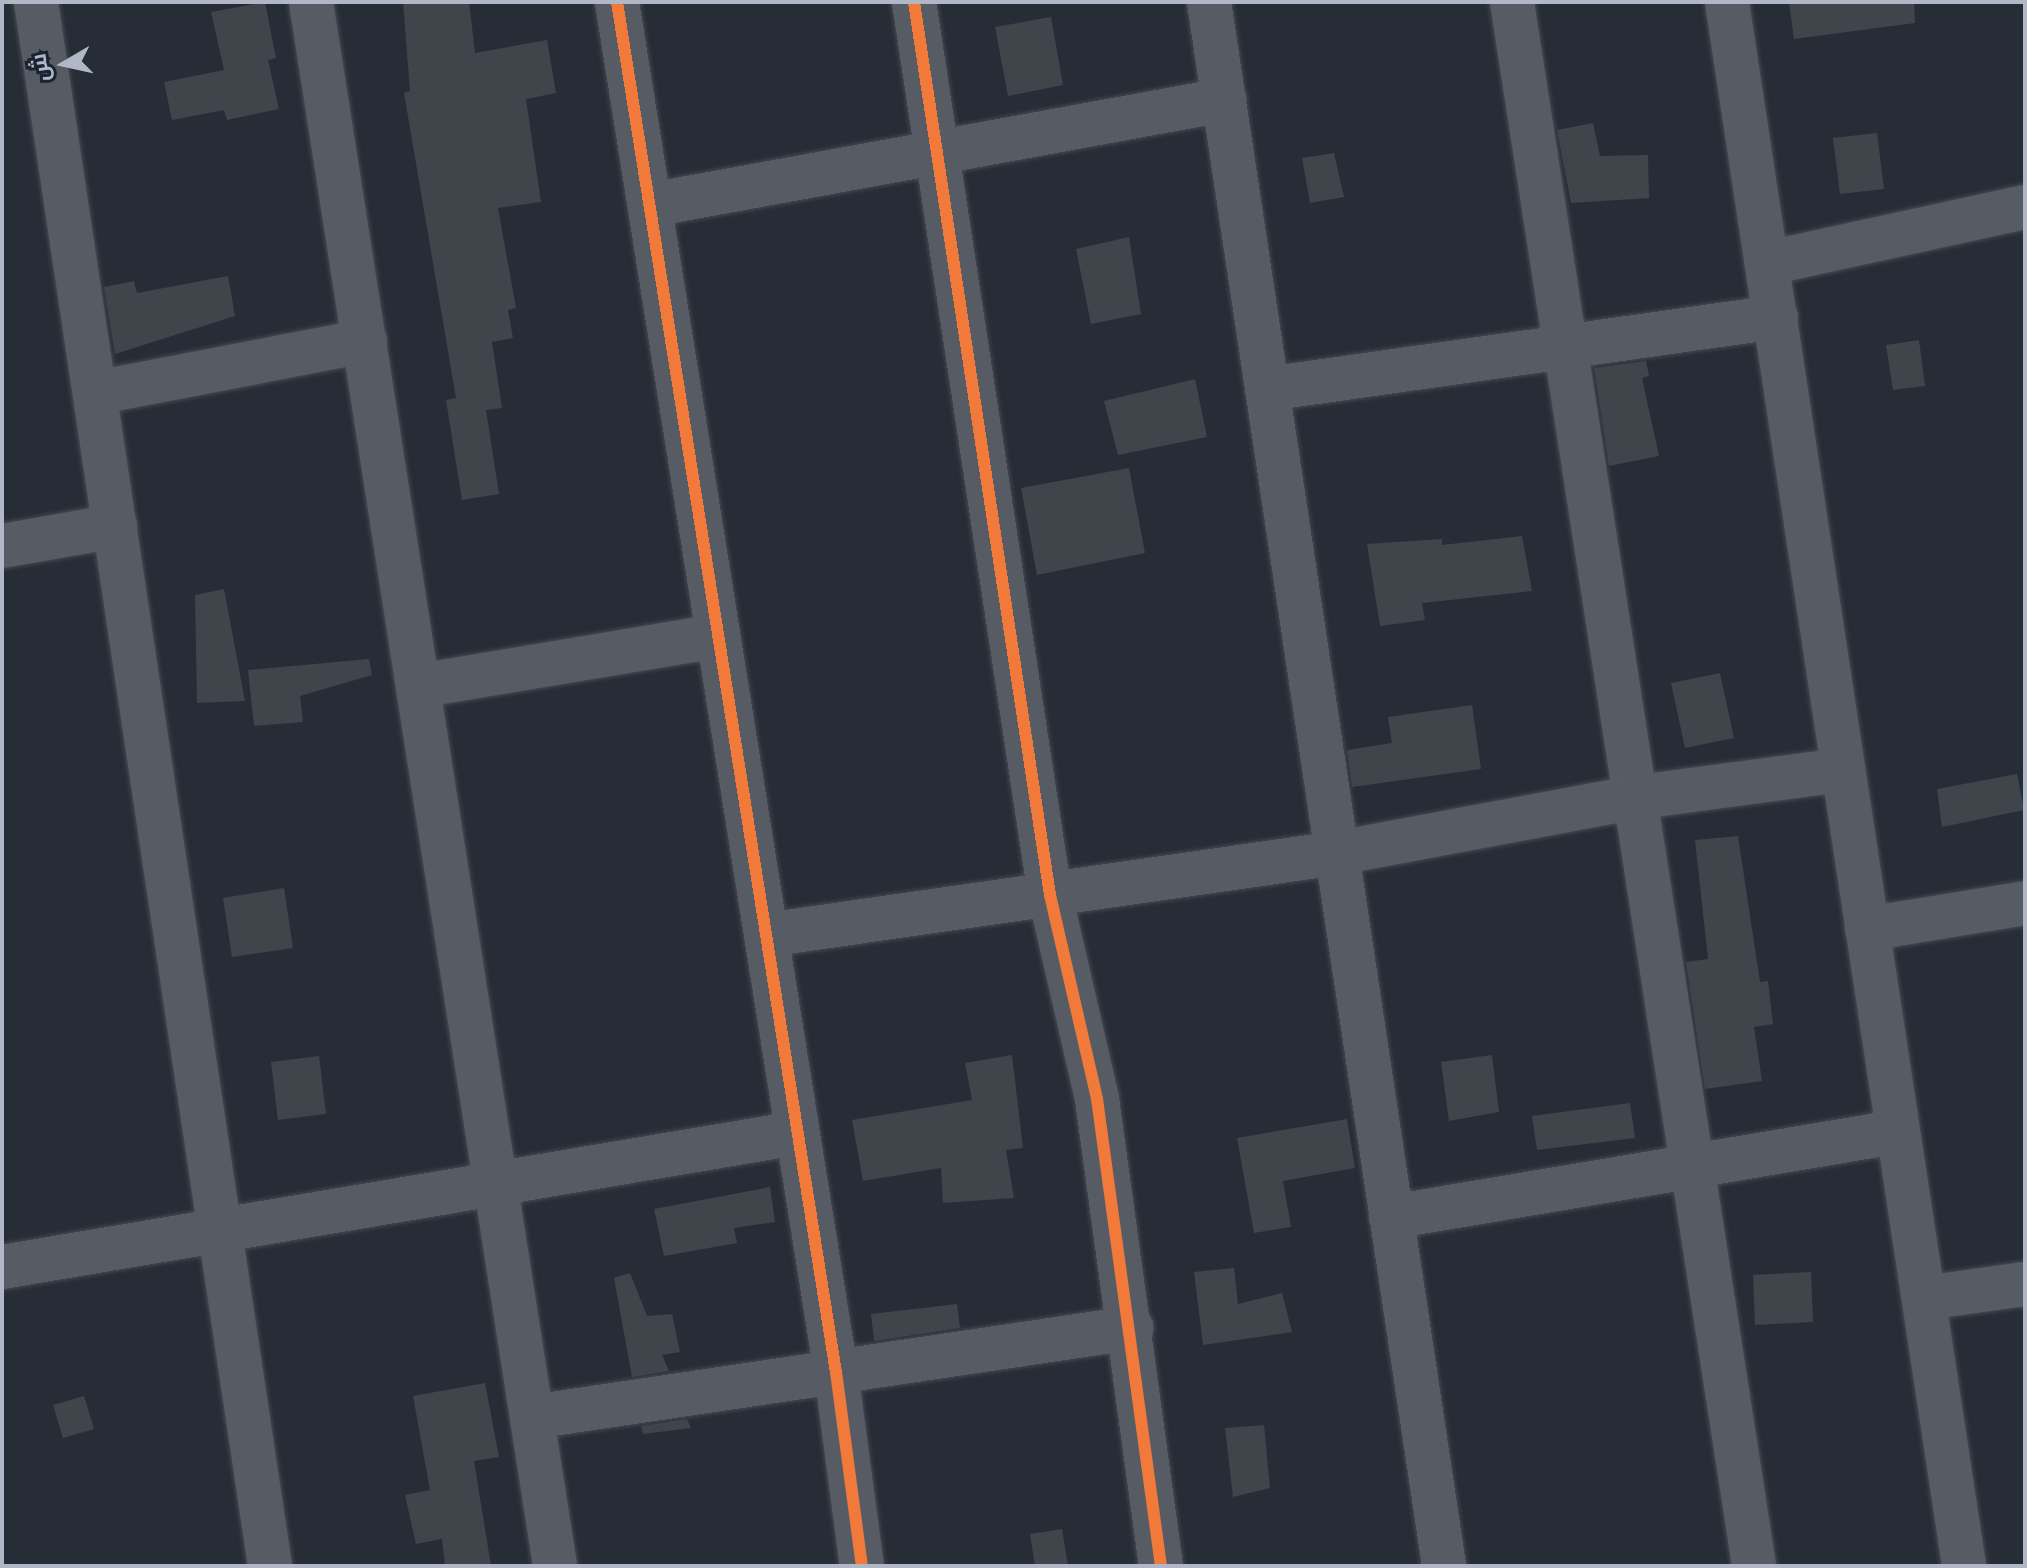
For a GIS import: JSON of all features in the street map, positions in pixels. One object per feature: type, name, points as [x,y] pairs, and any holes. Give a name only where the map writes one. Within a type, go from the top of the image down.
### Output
[{"type":"street","points":[[36,2],[270,1566]]},
{"type":"street","points":[[311,2],[555,1566]]},
{"type":"street","points":[[617,2],[836,1372],[862,1566]]},
{"type":"street","points":[[914,2],[1050,895],[1097,1099],[1131,1328],[1161,1566]]},
{"type":"street","points":[[1209,2],[1444,1566]]},
{"type":"street","points":[[1512,2],[1567,347],[1632,798],[1754,1566]]},
{"type":"street","points":[[1727,2],[1895,1132],[1925,1298],[1964,1566]]},
{"type":"street","points":[[650,205],[1224,100]]},
{"type":"street","points":[[1768,263],[2025,207]]},
{"type":"street","points":[[1267,389],[1776,317]]},
{"type":"street","points":[[95,393],[365,341]]},
{"type":"street","points":[[2,546],[115,526]]},
{"type":"street","points":[[418,686],[718,636]]},
{"type":"street","points":[[766,935],[1337,853],[1632,798],[1842,770]]},
{"type":"street","points":[[1867,929],[2025,903]]},
{"type":"street","points":[[1391,1217],[1895,1132]]},
{"type":"street","points":[[2,1267],[221,1234],[496,1181],[797,1133]]},
{"type":"street","points":[[1925,1298],[2025,1284]]},
{"type":"street","points":[[532,1417],[1131,1328]]},
{"type":"building","points":[[265,2],[276,58],[268,60],[279,109],[227,120],[224,110],[172,120],[164,82],[224,70],[211,12]]},
{"type":"building","points":[[403,2],[469,2],[475,53],[547,40],[556,93],[526,99],[541,202],[498,208],[516,308],[508,310],[513,338],[492,342],[502,408],[486,410],[499,494],[462,500],[446,400],[456,398],[404,93],[410,91]]},
{"type":"building","points":[[1789,2],[1914,2],[1915,23],[1794,39]]},
{"type":"building","points":[[1051,17],[1063,85],[1008,96],[995,27]]},
{"type":"building","points":[[1593,123],[1600,156],[1648,155],[1649,198],[1571,203],[1557,130]]},
{"type":"building","points":[[1877,133],[1884,189],[1840,194],[1833,138]]},
{"type":"building","points":[[1334,153],[1344,197],[1310,203],[1302,158]]},
{"type":"building","points":[[1129,237],[1141,314],[1091,324],[1076,249]]},
{"type":"building","points":[[228,276],[235,316],[115,354],[104,287],[134,281],[137,293]]},
{"type":"building","points":[[1919,340],[1925,386],[1893,390],[1886,345]]},
{"type":"building","points":[[1646,361],[1649,376],[1642,378],[1659,456],[1609,466],[1594,368]]},
{"type":"building","points":[[1195,379],[1207,437],[1118,455],[1104,401]]},
{"type":"building","points":[[1129,468],[1145,553],[1037,575],[1021,488]]},
{"type":"building","points":[[1522,536],[1532,591],[1422,603],[1425,620],[1380,626],[1367,544],[1442,539],[1442,545]]},
{"type":"building","points":[[224,589],[245,701],[197,703],[195,595]]},
{"type":"building","points":[[369,659],[372,675],[300,696],[303,722],[254,726],[248,670]]},
{"type":"building","points":[[1720,673],[1734,738],[1685,748],[1671,683]]},
{"type":"building","points":[[1472,705],[1481,769],[1352,787],[1347,750],[1392,743],[1388,717]]},
{"type":"building","points":[[2017,774],[2024,810],[1942,827],[1937,789]]},
{"type":"building","points":[[1738,836],[1760,982],[1768,981],[1773,1024],[1754,1027],[1762,1081],[1705,1089],[1686,962],[1708,959],[1695,840]]},
{"type":"building","points":[[284,888],[293,948],[232,957],[223,898]]},
{"type":"building","points":[[1012,1055],[1023,1148],[1006,1150],[1014,1198],[943,1203],[941,1168],[863,1181],[852,1120],[972,1100],[965,1063]]},
{"type":"building","points":[[1492,1055],[1499,1112],[1449,1121],[1441,1062]]},
{"type":"building","points":[[319,1056],[326,1114],[278,1120],[271,1062]]},
{"type":"building","points":[[1630,1103],[1635,1138],[1537,1150],[1532,1116]]},
{"type":"building","points":[[1347,1119],[1355,1168],[1283,1181],[1291,1227],[1254,1233],[1237,1138]]},
{"type":"building","points":[[770,1187],[775,1222],[734,1228],[737,1243],[664,1256],[654,1209]]},
{"type":"building","points":[[1234,1268],[1238,1304],[1282,1293],[1292,1332],[1203,1345],[1194,1272]]},
{"type":"building","points":[[1811,1272],[1813,1322],[1755,1325],[1753,1275]]},
{"type":"building","points":[[630,1273],[647,1316],[672,1314],[680,1352],[662,1355],[669,1371],[632,1377],[614,1278]]},
{"type":"building","points":[[957,1304],[960,1328],[874,1341],[871,1314]]},
{"type":"building","points":[[485,1383],[499,1457],[474,1461],[491,1566],[445,1566],[442,1539],[416,1544],[405,1495],[430,1490],[413,1396]]},
{"type":"building","points":[[84,1396],[94,1429],[63,1438],[53,1405]]},
{"type":"building","points":[[687,1419],[691,1428],[643,1434],[641,1426]]},
{"type":"building","points":[[1264,1425],[1270,1488],[1233,1497],[1225,1428]]},
{"type":"building","points":[[1062,1529],[1068,1566],[1035,1566],[1030,1534]]},
{"type":"cycle path","points":[[617,2],[836,1372],[862,1566]]},
{"type":"cycle path","points":[[914,2],[1050,895],[1097,1099],[1161,1566]]}]
